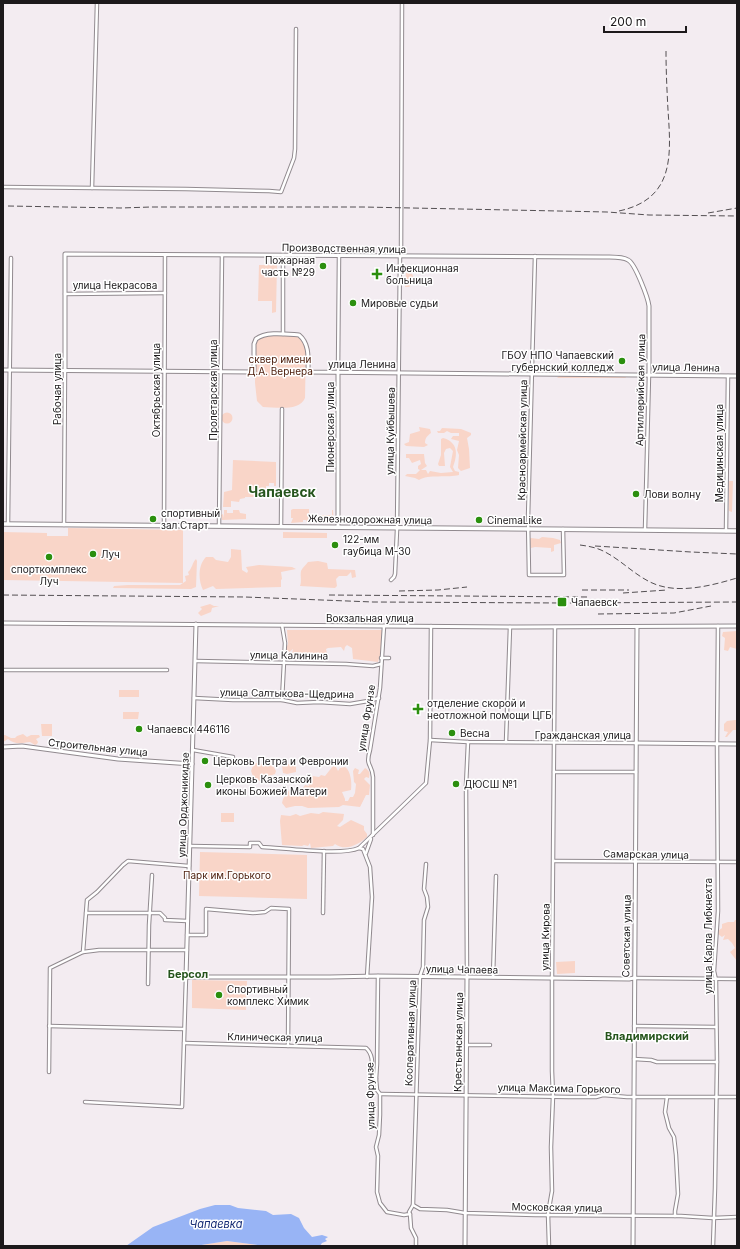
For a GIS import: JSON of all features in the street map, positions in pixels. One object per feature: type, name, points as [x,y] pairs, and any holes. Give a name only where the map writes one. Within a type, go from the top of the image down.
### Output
[{"type":"main road","name":"Железнодорожная улица","points":[[3,524],[737,531]]},
{"type":"street","points":[[92,188],[97,3]]},
{"type":"street","name":"улица Куйбышева","points":[[390,580],[395,574],[397,528],[401,256],[402,3]]},
{"type":"street","points":[[3,187],[186,188],[281,192],[294,158],[295,149],[296,29]]},
{"type":"street","name":"Производственная улица","points":[[65,254],[535,256],[623,258]]},
{"type":"street","name":"Рабочая улица","points":[[64,525],[65,254]]},
{"type":"street","name":"Октябрьская улица","points":[[164,525],[165,254]]},
{"type":"street","name":"Пролетарская улица","points":[[219,526],[222,254]]},
{"type":"street","points":[[283,255],[283,334]]},
{"type":"street","name":"Пионерская улица","points":[[338,527],[339,256]]},
{"type":"street","name":"Красноармейская улица","points":[[535,256],[528,529],[529,575],[564,575],[563,529]]},
{"type":"street","points":[[8,524],[11,258]]},
{"type":"street","name":"Артиллерийская улица","points":[[623,258],[630,262],[640,278],[648,301],[649,375],[645,530]]},
{"type":"street","name":"улица Некрасова","points":[[65,294],[165,293]]},
{"type":"street","name":"улица Ленина","points":[[3,370],[254,372],[254,344],[256,339],[263,335],[283,334],[299,335],[305,341],[307,346],[308,372],[737,376]]},
{"type":"street","name":"Медицинская улица","points":[[726,530],[728,376]]},
{"type":"street","points":[[281,526],[282,409]]},
{"type":"street","name":"Вокзальная улица","points":[[3,622],[510,627],[737,626]]},
{"type":"street","name":"улица Орджоникидзе","points":[[85,1102],[182,1107],[196,624]]},
{"type":"street","points":[[282,625],[285,643],[282,700]]},
{"type":"street","name":"улица Фрунзе","points":[[372,836],[373,777],[372,771],[368,764],[368,758],[379,698],[384,626]]},
{"type":"street","points":[[190,846],[250,847],[250,843],[259,843],[262,847],[324,851],[353,851],[359,848],[426,783],[430,740],[431,626]]},
{"type":"street","name":"улица Карла Либкнехта","points":[[713,1246],[716,1097],[716,980],[714,971],[717,946],[718,626]]},
{"type":"street","points":[[506,742],[510,627]]},
{"type":"street","name":"улица Кирова","points":[[549,1246],[548,1214],[552,1191],[551,1147],[553,1096],[552,978],[555,627]]},
{"type":"street","name":"Советская улица","points":[[633,1246],[637,627]]},
{"type":"street","points":[[382,658],[389,658]]},
{"type":"street","name":"улица Калинина","points":[[196,661],[346,664],[373,666],[381,664]]},
{"type":"street","points":[[3,670],[167,670]]},
{"type":"street","name":"улица Салтыкова-Щедрина","points":[[194,698],[282,700],[298,703],[320,702],[350,704],[379,698]]},
{"type":"street","name":"Гражданская улица","points":[[430,740],[468,742],[737,744]]},
{"type":"street","name":"Крестьянская улица","points":[[465,1246],[467,977],[466,786],[468,742]]},
{"type":"street","name":"Строительная улица","points":[[3,747],[22,746],[114,758],[192,764]]},
{"type":"street","points":[[192,750],[233,757]]},
{"type":"street","points":[[554,772],[636,772]]},
{"type":"street","points":[[366,854],[372,836]]},
{"type":"street","points":[[359,848],[364,849],[370,867],[372,897],[367,976]]},
{"type":"street","points":[[323,913],[324,851]]},
{"type":"street","name":"Самарская улица","points":[[554,861],[737,862]]},
{"type":"street","points":[[83,952],[87,900],[97,892],[123,865],[128,862],[189,866]]},
{"type":"street","name":"Кооперативная улица","points":[[414,1204],[420,976],[422,967],[424,920],[428,907],[424,889],[426,864]]},
{"type":"street","points":[[148,984],[152,875]]},
{"type":"street","points":[[493,977],[496,876]]},
{"type":"street","points":[[187,935],[206,935],[206,909],[253,913],[265,912],[271,908],[289,909],[288,1046]]},
{"type":"street","points":[[86,912],[160,913],[165,920],[187,921]]},
{"type":"street","points":[[49,1072],[50,968],[83,952],[99,950],[149,949],[187,950]]},
{"type":"street","name":"улица Фрунзе","points":[[378,976],[378,1064],[376,1079],[377,1090],[380,1094],[379,1136],[376,1147],[378,1156],[377,1192],[380,1203],[387,1212],[404,1215],[410,1214]]},
{"type":"street","name":"улица Чапаева","points":[[186,977],[420,976],[737,980]]},
{"type":"street","points":[[49,1026],[184,1029]]},
{"type":"street","points":[[634,1026],[716,1026]]},
{"type":"street","name":"Клиническая улица","points":[[184,1043],[366,1048],[371,1052],[372,1077],[376,1079]]},
{"type":"street","points":[[466,1045],[490,1045]]},
{"type":"street","points":[[634,1059],[651,1060],[657,1062],[716,1062]]},
{"type":"street","name":"улица Максима Горького","points":[[380,1094],[466,1096],[596,1097],[603,1095],[627,1097],[737,1097]]},
{"type":"street","points":[[667,1096],[665,1112],[669,1128],[674,1137],[676,1155],[678,1194],[675,1216]]},
{"type":"street","points":[[414,1204],[409,1212],[411,1228],[416,1238],[416,1246]]},
{"type":"street","name":"Московская улица","points":[[414,1204],[420,1209],[447,1210],[465,1213],[633,1215],[713,1218],[737,1217]]},
{"type":"green space","points":[[259,265],[277,265],[276,312],[272,313],[272,301],[258,301]]},
{"type":"green space","points":[[406,273],[412,274],[414,278],[413,283],[409,287],[405,287]]},
{"type":"green space","name":"сквер имени Д.А. Вернера","points":[[268,336],[297,336],[303,341],[306,347],[305,398],[298,405],[286,408],[263,407],[257,401],[255,383],[255,345],[260,338]]},
{"type":"green space","points":[[559,376],[625,376],[626,378],[557,378]]},
{"type":"green space","points":[[227,412],[231,414],[233,418],[231,422],[227,424],[223,422],[221,418],[223,414]]},
{"type":"green space","points":[[419,427],[430,429],[431,433],[426,437],[425,441],[428,445],[424,447],[406,446],[404,444],[409,442],[410,434],[420,431]]},
{"type":"green space","points":[[442,428],[461,429],[471,433],[471,435],[467,438],[470,468],[461,471],[458,468],[459,455],[457,450],[459,441],[451,439],[453,436],[459,436],[459,433],[451,433],[447,431],[444,433],[438,433],[437,431],[440,431]]},
{"type":"green space","points":[[443,438],[452,442],[456,449],[456,458],[453,467],[455,471],[459,472],[459,475],[428,477],[419,480],[405,476],[407,474],[416,474],[420,470],[418,469],[418,466],[421,464],[420,460],[412,463],[409,458],[406,458],[406,454],[424,454],[425,463],[427,466],[421,470],[426,470],[428,474],[430,471],[441,473],[453,472],[450,467],[453,451],[450,448],[446,449],[444,453],[445,466],[439,466],[438,464],[441,455],[441,439]]},
{"type":"green space","points":[[233,460],[276,462],[276,486],[274,486],[274,483],[269,483],[269,486],[266,486],[266,497],[245,497],[240,499],[239,502],[231,501],[231,507],[223,507],[224,492],[232,490]]},
{"type":"green space","points":[[729,481],[733,481],[732,512],[729,511]]},
{"type":"green space","points":[[309,509],[309,515],[332,515],[333,510],[334,523],[307,523],[306,520],[303,520],[303,522],[291,523],[293,518],[291,518],[291,510]]},
{"type":"green space","points":[[224,510],[227,510],[227,513],[233,513],[233,510],[239,510],[240,513],[246,514],[246,519],[222,520],[221,515],[223,514],[224,518]]},
{"type":"green space","name":"Луч","points":[[68,528],[183,530],[183,583],[3,580],[3,532],[47,533],[47,536],[68,536]]},
{"type":"green space","points":[[283,532],[327,533],[327,538],[283,538]]},
{"type":"green space","points":[[542,537],[560,540],[561,543],[554,545],[554,551],[551,552],[551,548],[531,548],[529,539],[539,539]]},
{"type":"green space","points":[[231,549],[241,550],[242,570],[247,573],[248,571],[246,567],[259,565],[292,567],[296,569],[281,572],[281,587],[216,589],[213,586],[203,590],[200,582],[200,568],[203,560],[206,557],[213,557],[216,560],[228,562],[231,557]]},
{"type":"green space","points":[[196,559],[196,587],[191,589],[113,588],[114,586],[128,585],[180,585],[186,581],[185,576],[189,575],[188,572]]},
{"type":"green space","points":[[318,561],[327,563],[328,569],[355,570],[356,577],[352,578],[351,572],[347,576],[339,576],[336,579],[337,586],[335,588],[300,586],[302,569],[308,562]]},
{"type":"green space","points":[[210,604],[219,606],[212,608],[211,612],[201,616],[198,613],[202,609],[200,607]]},
{"type":"green space","points":[[287,630],[382,630],[381,652],[378,662],[353,659],[352,648],[347,645],[344,651],[341,647],[326,649],[328,658],[325,660],[294,660],[292,654],[293,649],[286,652],[288,644]]},
{"type":"green space","points":[[737,631],[737,649],[730,647],[728,651],[724,650],[725,638],[722,636],[723,632]]},
{"type":"green space","points":[[119,690],[139,690],[139,697],[119,697]]},
{"type":"green space","points":[[123,712],[139,712],[138,719],[123,719]]},
{"type":"green space","points":[[737,720],[737,730],[733,730],[727,737],[725,737],[728,732],[724,731],[724,724],[727,721]]},
{"type":"green space","points":[[41,724],[52,724],[52,736],[42,736]]},
{"type":"green space","points":[[23,734],[27,737],[31,735],[39,735],[40,737],[36,739],[38,742],[35,745],[30,742],[16,743],[8,739],[3,742],[3,735],[15,738]]},
{"type":"green space","points":[[254,763],[271,765],[276,771],[275,774],[269,776],[263,782],[254,779],[251,771]]},
{"type":"green space","points":[[284,764],[296,765],[296,772],[287,774],[283,773],[282,766]]},
{"type":"green space","points":[[333,766],[336,767],[338,771],[340,768],[345,767],[350,774],[351,790],[342,792],[345,801],[348,801],[350,797],[353,797],[355,793],[356,784],[354,782],[353,771],[355,768],[359,770],[358,774],[360,774],[365,768],[369,771],[369,778],[366,777],[364,779],[370,785],[369,795],[366,795],[360,807],[343,805],[339,807],[308,808],[295,806],[286,808],[282,803],[290,789],[300,793],[305,785],[309,786],[308,780],[312,776],[325,776]]},
{"type":"green space","points":[[323,812],[344,814],[343,820],[337,826],[340,827],[351,820],[364,826],[367,837],[348,847],[335,844],[333,846],[311,848],[310,843],[308,846],[282,845],[281,815],[290,816],[296,814],[300,816],[311,813],[319,814]]},
{"type":"green space","points":[[221,813],[234,813],[234,822],[221,822]]},
{"type":"green space","name":"Парк им.Горького","points":[[200,852],[307,855],[307,899],[199,896]]},
{"type":"green space","points":[[737,920],[737,961],[730,952],[735,948],[732,943],[728,939],[723,940],[725,935],[722,937],[718,934],[718,931],[722,928],[722,924],[734,922]]},
{"type":"green space","points":[[575,961],[575,973],[557,974],[556,962]]},
{"type":"green space","name":"Спортивный комплекс Химик","points":[[192,980],[247,981],[246,1010],[192,1008]]},
{"type":"green space","points":[[227,1241],[265,1246],[195,1246]]},
{"type":"water","name":"Чапаевка","points":[[215,1205],[230,1205],[238,1208],[266,1211],[273,1215],[291,1214],[299,1218],[304,1228],[312,1237],[322,1235],[328,1237],[325,1239],[327,1241],[322,1243],[320,1246],[265,1246],[227,1241],[195,1246],[126,1246],[153,1227],[200,1209]]},
{"type":"railway","points":[[619,211],[637,205],[651,196],[660,186],[666,173],[669,159],[666,51]]},
{"type":"railway","points":[[8,206],[121,208],[363,207],[737,216]]},
{"type":"railway","points":[[708,213],[737,208]]},
{"type":"railway","points":[[580,545],[596,548],[608,553],[643,578],[660,586],[682,589],[693,588],[737,578]]},
{"type":"railway","points":[[595,546],[737,554]]},
{"type":"railway","points":[[399,591],[438,590],[467,587]]},
{"type":"railway","points":[[582,590],[629,590]]},
{"type":"railway","points":[[623,593],[667,590]]},
{"type":"railway","points":[[3,595],[245,597],[373,602],[737,602]]},
{"type":"railway","points":[[329,595],[587,597]]},
{"type":"railway","points":[[598,614],[674,613],[711,606]]},
{"type":"place","name":"Пожарная часть №29","points":[[323,266]]},
{"type":"place","name":"Инфекционная больница","points":[[377,274]]},
{"type":"place","name":"Мировые судьи","points":[[353,303]]},
{"type":"place","name":"ГБОУ НПО Чапаевский губернский колледж","points":[[622,361]]},
{"type":"place","name":"Лови волну","points":[[636,494]]},
{"type":"place","name":"спортивный зал Старт","points":[[153,519]]},
{"type":"place","name":"CinemaLike","points":[[479,520]]},
{"type":"place","name":"122-мм гаубица М-30","points":[[335,545]]},
{"type":"place","name":"Луч","points":[[93,554]]},
{"type":"place","name":"спорткомплекс Луч","points":[[49,557]]},
{"type":"place","name":"Чапаевск","points":[[562,602]]},
{"type":"place","name":"отделение скорой и неотложной помощи ЦГБ","points":[[418,709]]},
{"type":"place","name":"Чапаевск 446116","points":[[139,729]]},
{"type":"place","name":"Весна","points":[[452,733]]},
{"type":"place","name":"Церковь Петра и Февронии","points":[[205,761]]},
{"type":"place","name":"ДЮСШ №1","points":[[456,784]]},
{"type":"place","name":"Церковь Казанской иконы Божией Матери","points":[[208,785]]},
{"type":"place","name":"Спортивный комплекс Химик","points":[[219,995]]},
{"type":"district","name":"Чапаевск","points":[[282,492]]},
{"type":"district","name":"Берсол","points":[[188,974]]},
{"type":"district","name":"Владимирский","points":[[647,1036]]}]
